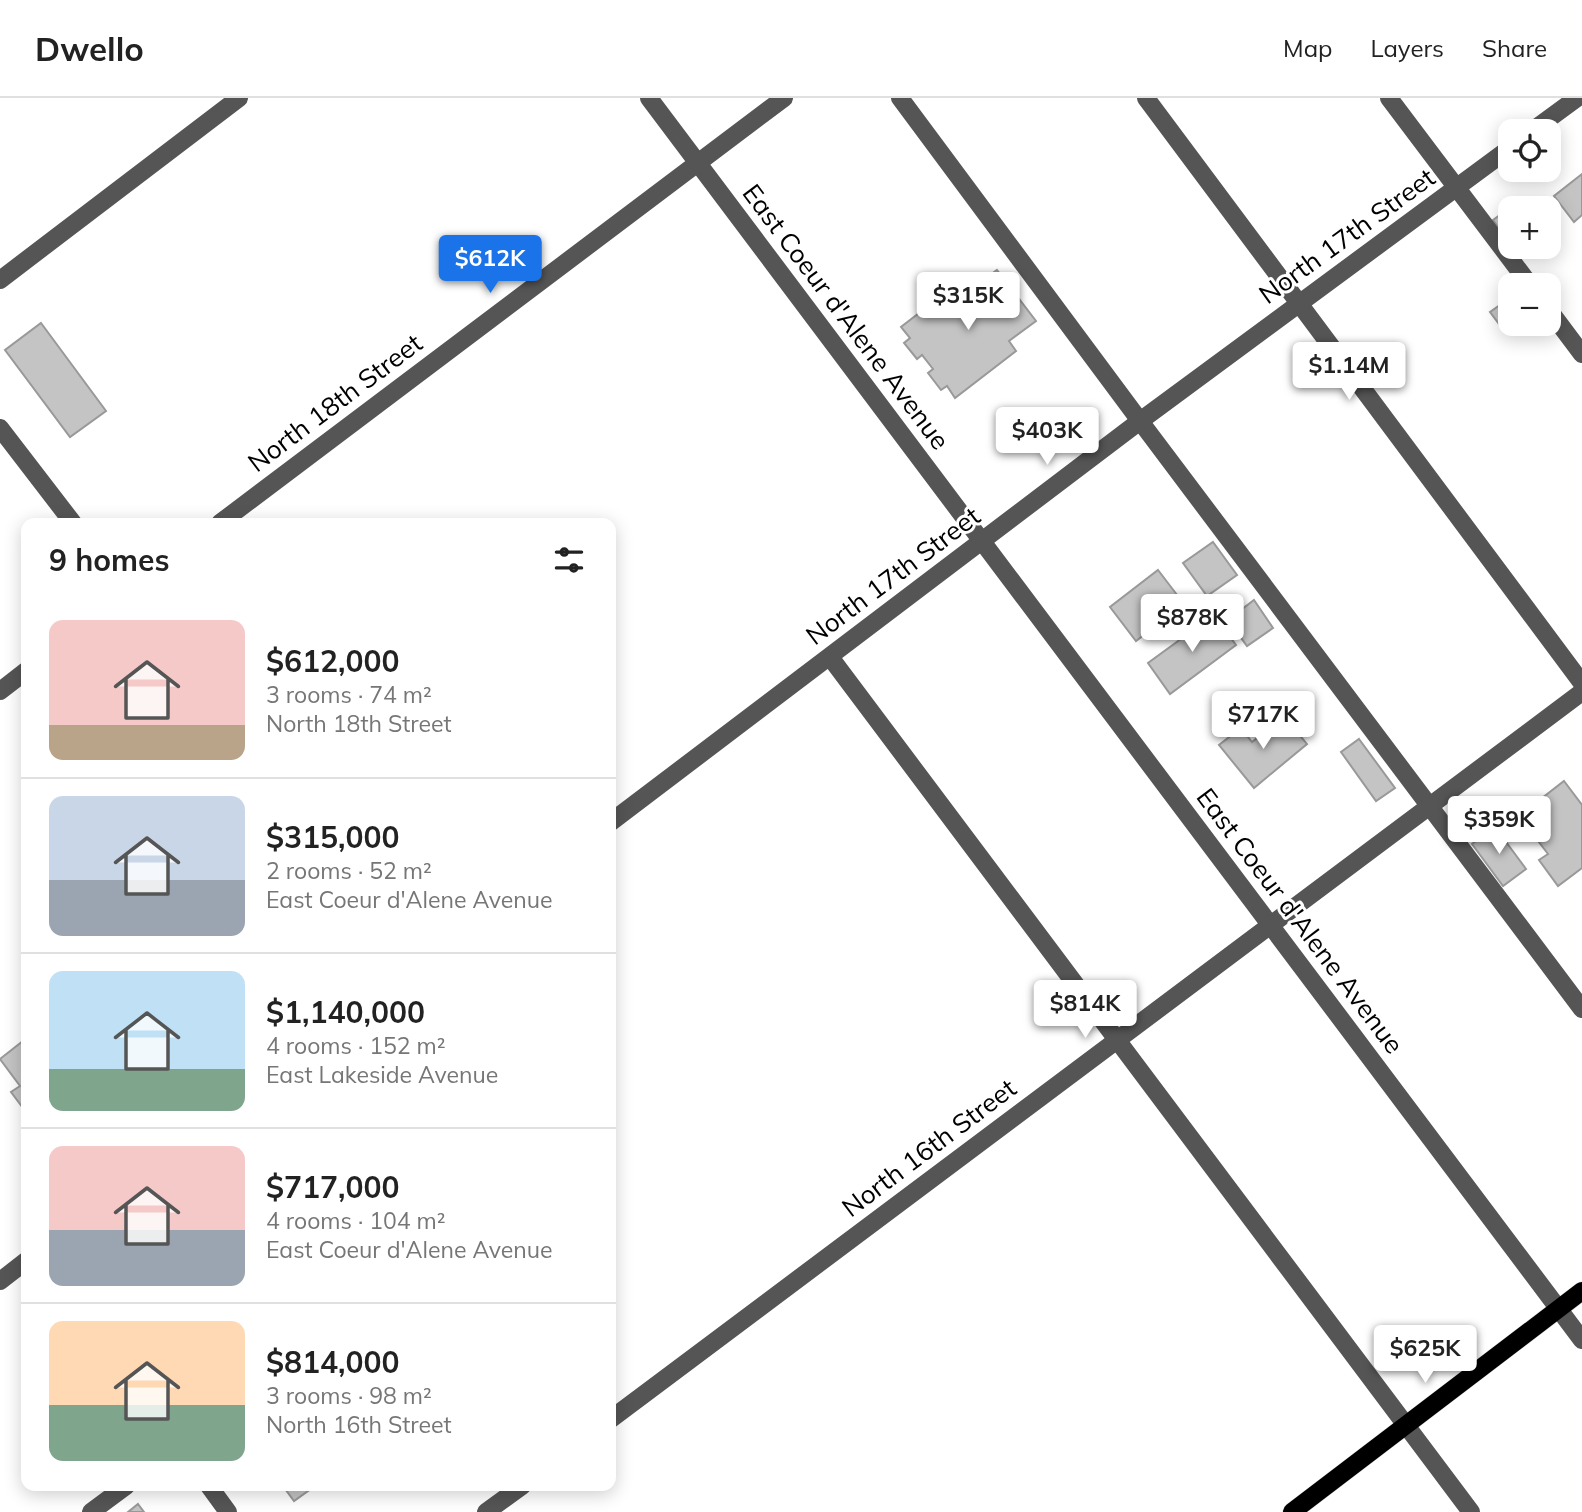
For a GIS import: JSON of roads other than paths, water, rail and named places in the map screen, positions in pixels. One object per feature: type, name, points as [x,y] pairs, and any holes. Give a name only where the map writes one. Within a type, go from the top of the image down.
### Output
[{"type":"main road","points":[[1292,1512],[1582,1291]]},
{"type":"street","points":[[0,280],[239,98]]},
{"type":"street","name":"East Coeur d'Alene Avenue","points":[[649,98],[1582,1340]]},
{"type":"street","name":"North 18th Street","points":[[227,518],[784,98]]},
{"type":"street","points":[[900,98],[1582,1009]]},
{"type":"street","points":[[1146,98],[1582,683]]},
{"type":"street","points":[[1389,98],[1521,273]]},
{"type":"street","points":[[1548,119],[1577,98]]},
{"type":"street","name":"North 17th Street","points":[[616,818],[1140,421],[1498,157]]},
{"type":"street","points":[[1561,326],[1582,354]]},
{"type":"street","points":[[0,428],[69,518]]},
{"type":"street","points":[[830,657],[1471,1512]]},
{"type":"street","points":[[0,691],[21,675]]},
{"type":"street","name":"North 16th Street","points":[[616,1415],[1582,692]]},
{"type":"street","points":[[0,1281],[21,1265]]},
{"type":"street","points":[[91,1512],[119,1491]]},
{"type":"street","points":[[213,1491],[229,1512]]},
{"type":"street","points":[[486,1512],[515,1491]]}]
